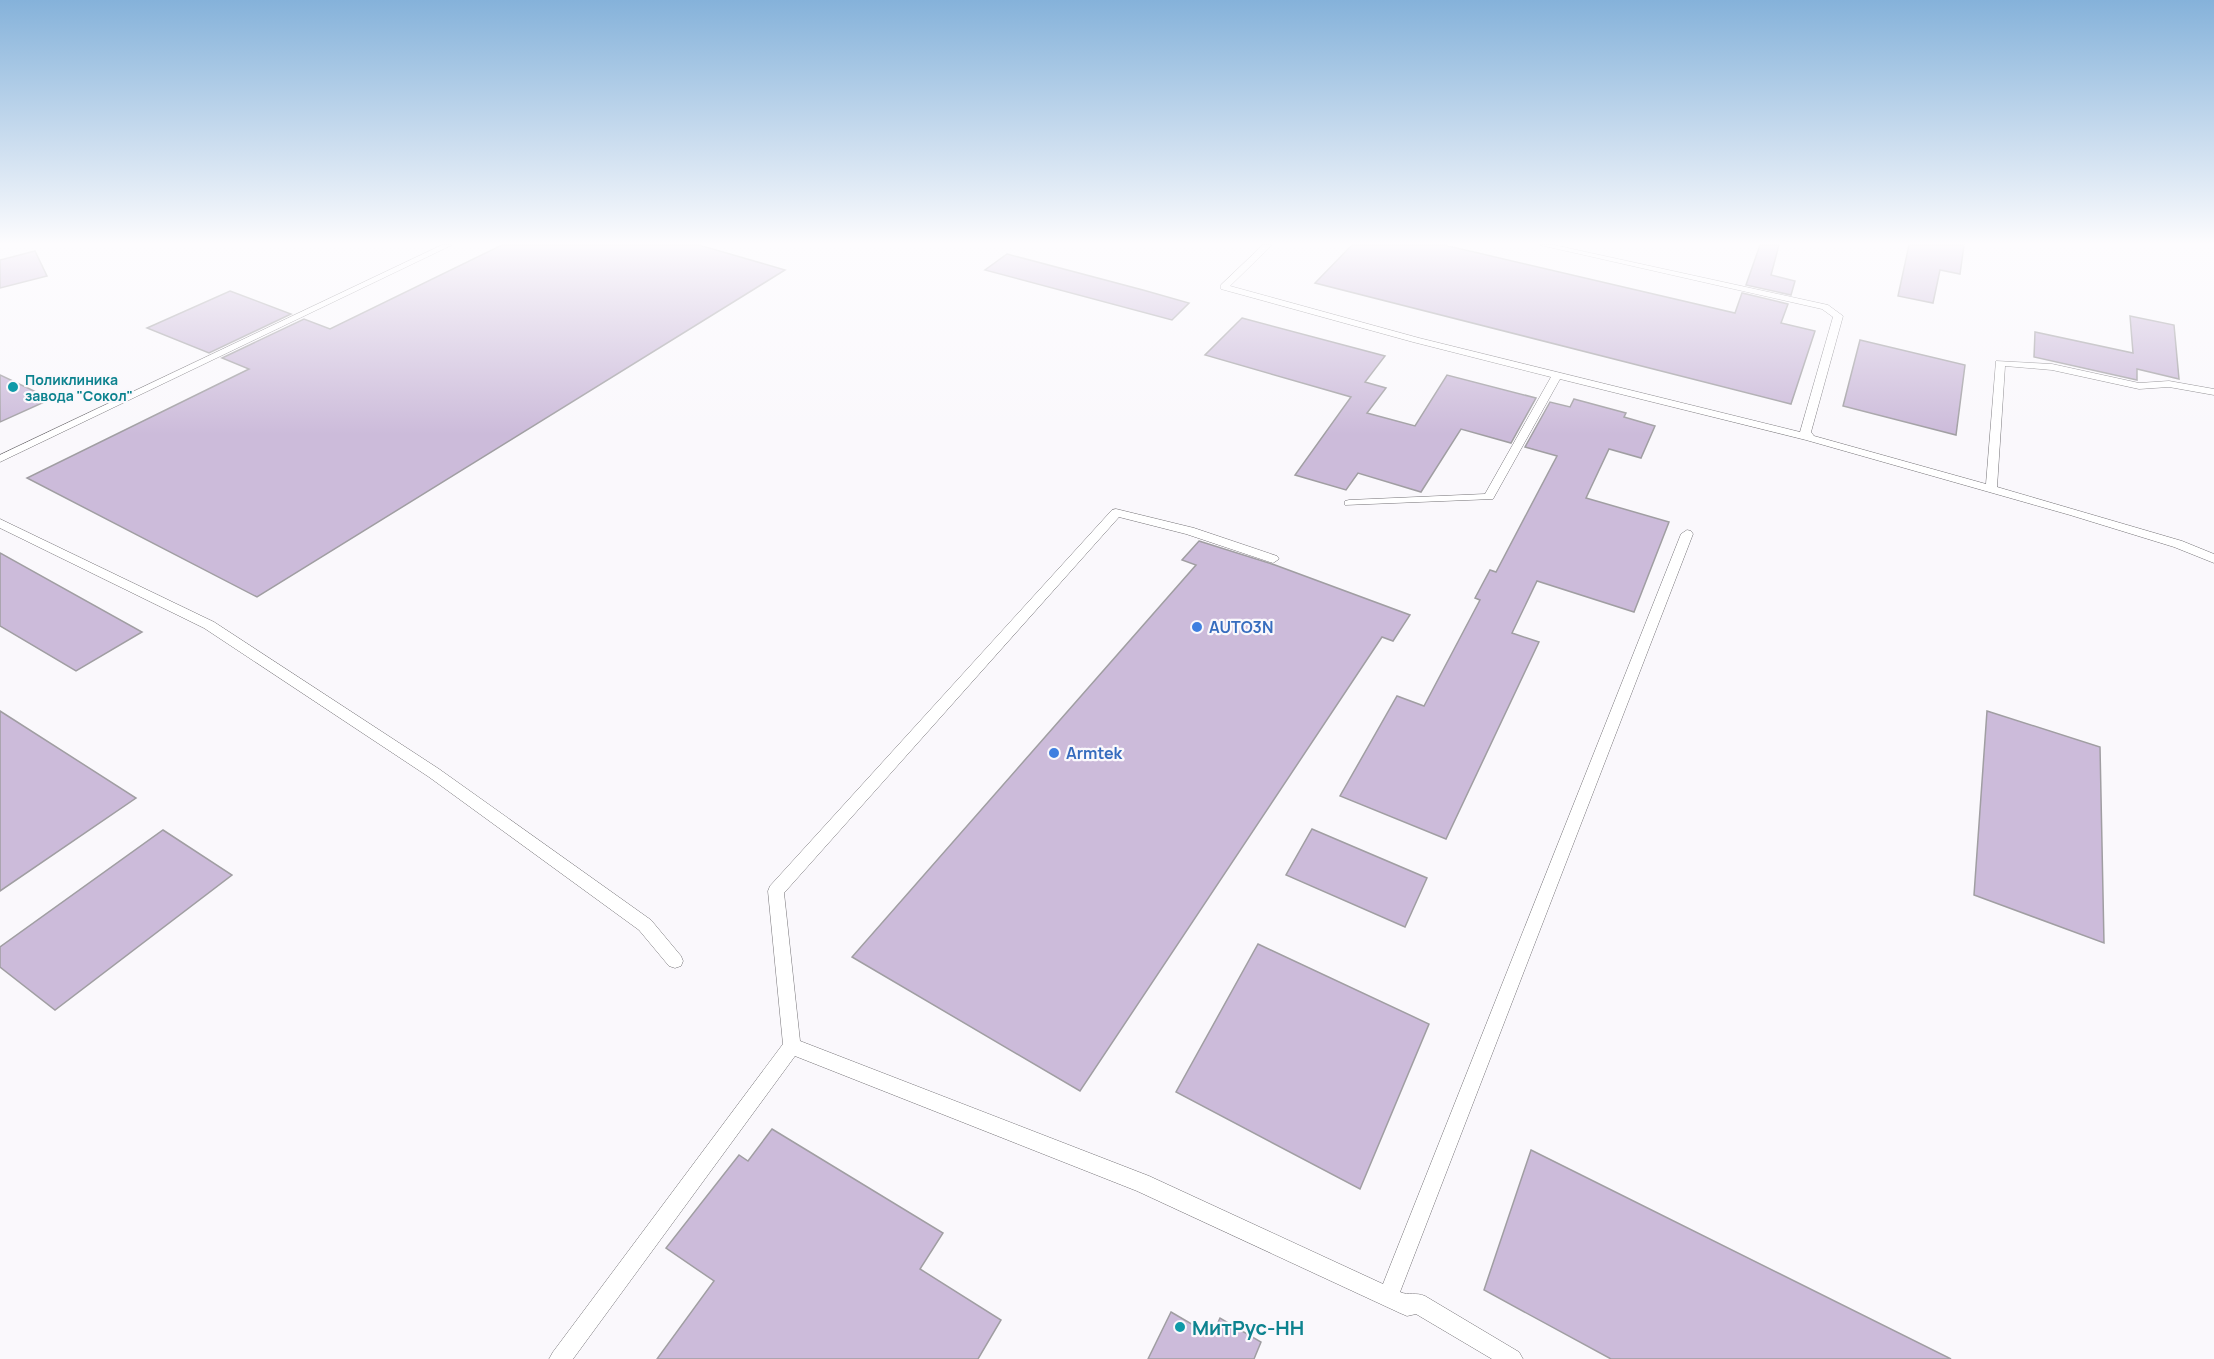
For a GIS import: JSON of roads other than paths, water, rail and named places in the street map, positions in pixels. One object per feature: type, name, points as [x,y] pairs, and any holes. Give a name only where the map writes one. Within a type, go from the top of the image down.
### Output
[{"type":"lane","points":[[0,459],[315,308]]},
{"type":"lane","points":[[1301,308],[1404,337],[1810,438],[2178,544],[2214,559]]},
{"type":"lane","points":[[1810,438],[1805,433],[1838,316],[1827,308]]},
{"type":"lane","points":[[1991,489],[2000,363],[2052,367],[2139,386],[2169,384],[2214,392]]},
{"type":"lane","points":[[1349,503],[1489,497],[1557,375]]},
{"type":"lane","points":[[560,1359],[792,1046],[776,891],[1116,513],[1190,531],[1273,560]]},
{"type":"lane","points":[[0,523],[209,625],[434,773],[616,904],[645,925],[675,961]]},
{"type":"lane","points":[[1388,1297],[1687,534]]},
{"type":"lane","points":[[792,1046],[1142,1184],[1407,1306],[1418,1304],[1512,1359]]},
{"type":"place","name":"Поликлиника завода \"Сокол\"","points":[[13,387]]},
{"type":"place","name":"AUTO3N","points":[[1197,627]]},
{"type":"place","name":"Armtek","points":[[1054,753]]},
{"type":"place","name":"МитРус-НН","points":[[1180,1327]]}]
